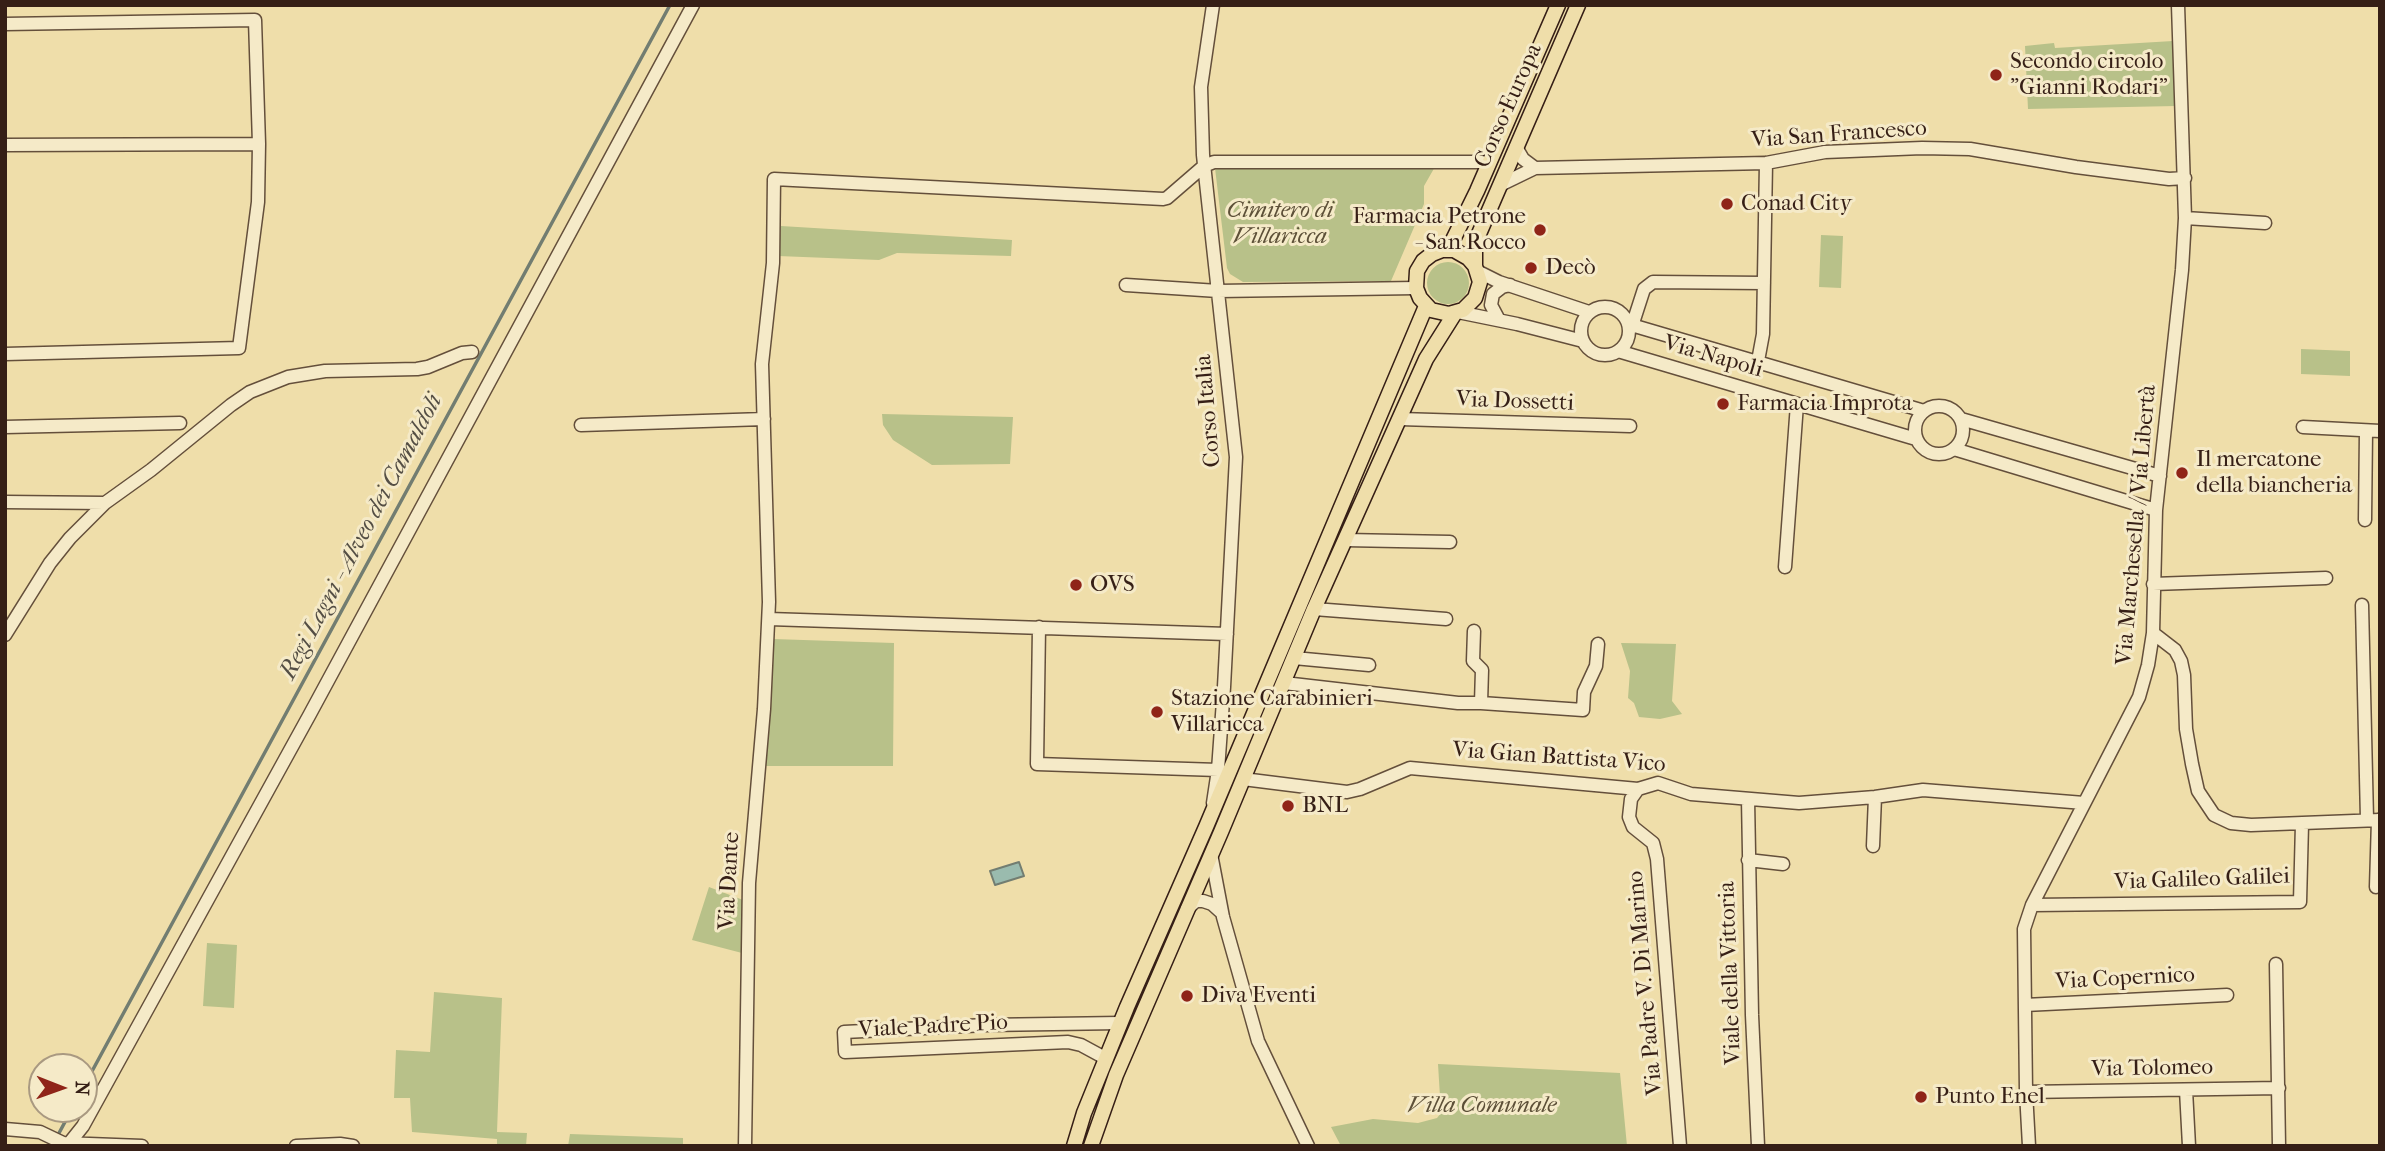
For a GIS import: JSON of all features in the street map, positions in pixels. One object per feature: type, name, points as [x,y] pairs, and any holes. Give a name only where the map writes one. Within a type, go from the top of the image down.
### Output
[{"type":"main road","name":"Corso Europa","points":[[1448,250],[1558,5]]},
{"type":"main road","name":"Corso Europa","points":[[1476,268],[1475,243],[1578,5]]},
{"type":"main road","points":[[1448,250],[1464,254],[1476,268],[1480,282],[1475,298],[1468,307],[1456,313],[1443,314],[1426,306],[1416,288],[1417,271],[1423,261],[1437,251],[1448,250]]},
{"type":"main road","points":[[1074,1146],[1105,1058],[1426,306]]},
{"type":"main road","points":[[1091,1146],[1116,1074],[1223,829],[1314,609],[1426,359],[1456,313]]},
{"type":"main road","points":[[1208,820],[1207,832],[1211,836],[1223,829]]},
{"type":"main road","points":[[1208,820],[1206,840],[1211,854]]},
{"type":"street","points":[[5,354],[239,348],[258,202],[260,144],[255,5]]},
{"type":"street","points":[[66,1144],[83,1126],[310,714],[693,5]]},
{"type":"street","name":"Corso Italia","points":[[1208,820],[1218,770],[1236,457],[1205,166],[1201,87],[1213,5]]},
{"type":"street","name":"Via Marchesella / Via Libertà","points":[[2029,1146],[2024,929],[2032,905],[2139,697],[2153,633],[2156,510],[2185,218],[2178,5]]},
{"type":"street","points":[[5,24],[255,20]]},
{"type":"street","points":[[5,145],[260,144]]},
{"type":"street","points":[[1516,147],[1523,159],[1535,168]]},
{"type":"street","name":"Via San Francesco","points":[[1500,185],[1535,168],[1766,163],[1825,152],[1970,149],[2076,167],[2169,179],[2185,178]]},
{"type":"street","points":[[1205,166],[1214,162],[1482,162],[1488,165]]},
{"type":"street","points":[[1758,361],[1763,334],[1766,163]]},
{"type":"street","name":"Via Dante","points":[[745,1146],[749,883],[769,619],[762,364],[773,263],[774,178],[1163,199],[1205,166]]},
{"type":"street","points":[[2185,218],[2265,223]]},
{"type":"street","points":[[1476,268],[1510,285],[1589,312],[1601,307],[1615,309],[1621,312],[1630,324]]},
{"type":"street","points":[[1589,312],[1581,329],[1583,341],[1598,354],[1612,354],[1618,351],[1629,336],[1630,324],[1644,289],[1653,282],[1764,283]]},
{"type":"street","points":[[1126,285],[1218,291],[1416,288]]},
{"type":"street","points":[[1499,320],[1491,305],[1493,294],[1510,285]]},
{"type":"street","points":[[1456,313],[1499,320],[1583,341]]},
{"type":"street","name":"Via Napoli","points":[[1630,324],[1924,411]]},
{"type":"street","name":"Via Napoli","points":[[1618,351],[1916,439]]},
{"type":"street","points":[[5,635],[50,563],[70,538],[105,503],[250,392],[288,377],[325,371],[417,369],[462,352],[472,352]]},
{"type":"street","points":[[1785,567],[1797,404]]},
{"type":"street","points":[[1961,419],[1963,432],[1954,449],[1948,453],[1933,454],[1926,451],[1916,439],[1915,424],[1924,411],[1937,405],[1945,406],[1961,419],[2160,476]]},
{"type":"street","points":[[581,425],[764,419]]},
{"type":"street","name":"Via Dossetti","points":[[1400,419],[1630,426]]},
{"type":"street","points":[[5,428],[180,423]]},
{"type":"street","points":[[2302,427],[2380,431]]},
{"type":"street","points":[[2365,520],[2366,431]]},
{"type":"street","points":[[1954,449],[2156,510]]},
{"type":"street","points":[[5,502],[105,503]]},
{"type":"street","points":[[1345,540],[1450,542]]},
{"type":"street","points":[[2153,584],[2326,578]]},
{"type":"street","points":[[2362,605],[2366,761],[2375,820],[2376,887]]},
{"type":"street","points":[[1314,609],[1446,619]]},
{"type":"street","points":[[769,619],[1227,634]]},
{"type":"street","points":[[1040,627],[1037,764],[1218,770]]},
{"type":"street","points":[[1474,631],[1473,661],[1482,670],[1481,703]]},
{"type":"street","points":[[2153,633],[2175,650],[2181,661],[2186,729],[2192,764],[2198,791],[2214,815],[2231,823],[2251,825],[2375,820]]},
{"type":"street","points":[[1284,683],[1458,703],[1583,710],[1584,692],[1596,666],[1598,644]]},
{"type":"street","points":[[1294,658],[1369,665]]},
{"type":"street","points":[[1220,738],[1241,743]]},
{"type":"street","points":[[2366,761],[2380,761]]},
{"type":"street","name":"Via Gian Battista Vico","points":[[1243,779],[1347,792],[1410,768],[1638,789],[1658,783],[1691,794],[1799,803],[1923,790],[2084,803]]},
{"type":"street","name":"Via Padre V. Di Marino","points":[[1638,789],[1631,799],[1629,817],[1633,827],[1653,843],[1657,859],[1680,1146]]},
{"type":"street","points":[[1873,846],[1875,797]]},
{"type":"street","name":"Viale della Vittoria","points":[[1748,799],[1752,1015],[1758,1146]]},
{"type":"street","name":"Via Galileo Galilei","points":[[2032,905],[2300,902],[2302,824]]},
{"type":"street","points":[[1211,854],[1222,913],[1258,1041],[1308,1146]]},
{"type":"street","points":[[1748,860],[1783,864]]},
{"type":"street","points":[[1187,909],[1196,901],[1203,901],[1212,904],[1222,913]]},
{"type":"street","points":[[2276,964],[2279,1146]]},
{"type":"street","name":"Via Copernico","points":[[2025,1005],[2227,995]]},
{"type":"street","name":"Viale Padre Pio","points":[[1105,1058],[1081,1045],[1068,1042],[845,1052],[844,1032],[986,1025],[1120,1023]]},
{"type":"street","name":"Via Tolomeo","points":[[2026,1092],[2279,1088]]},
{"type":"street","points":[[2186,1090],[2189,1146]]},
{"type":"street","points":[[5,1129],[40,1132],[66,1144],[142,1146]]},
{"type":"street","points":[[296,1146],[353,1146]]},
{"type":"green space","points":[[2173,41],[2176,106],[2028,109],[2025,46],[2054,43],[2055,48]]},
{"type":"green space","name":"Cimitero di Villaricca","points":[[1436,165],[1424,186],[1424,204],[1391,281],[1243,282],[1230,274],[1227,268],[1215,168]]},
{"type":"green space","points":[[781,226],[1012,240],[1011,256],[897,253],[879,260],[778,256]]},
{"type":"green space","points":[[1821,235],[1843,236],[1841,288],[1819,287]]},
{"type":"green space","points":[[1448,262],[1463,268],[1469,283],[1463,298],[1448,304],[1433,298],[1427,283],[1433,268]]},
{"type":"green space","points":[[2301,349],[2350,351],[2350,376],[2301,374]]},
{"type":"green space","points":[[882,414],[1013,417],[1010,464],[932,465],[893,440],[883,425]]},
{"type":"green space","points":[[773,639],[894,643],[893,766],[765,766]]},
{"type":"green space","points":[[1621,643],[1676,644],[1672,701],[1682,714],[1660,719],[1639,717],[1634,703],[1628,698],[1630,671]]},
{"type":"green space","points":[[709,887],[743,900],[742,953],[692,940]]},
{"type":"green space","points":[[207,943],[237,945],[234,1008],[203,1006]]},
{"type":"green space","points":[[434,992],[502,998],[497,1132],[527,1133],[526,1146],[497,1146],[497,1139],[412,1132],[410,1098],[394,1098],[396,1050],[430,1052]]},
{"type":"green space","name":"Villa Comunale","points":[[1438,1064],[1620,1073],[1627,1146],[1341,1146],[1331,1127],[1373,1119],[1418,1123],[1437,1118],[1441,1113]]},
{"type":"green space","points":[[570,1134],[683,1138],[683,1146],[568,1146]]},
{"type":"shaded area","points":[[1019,862],[1024,876],[995,885],[990,871]]},
{"type":"waterway","name":"Regi Lagni - Alveo dei Camaldoli","points":[[98,1060],[670,5]]},
{"type":"waterway","name":"Regi Lagni - Alveo dei Camaldoli","points":[[52,1146],[64,1123]]},
{"type":"place","name":"Secondo circolo \"Gianni Rodari\"","points":[[1996,75]]},
{"type":"place","name":"Conad City","points":[[1727,204]]},
{"type":"place","name":"Farmacia Petrone - San Rocco","points":[[1540,230]]},
{"type":"place","name":"Decò","points":[[1531,268]]},
{"type":"place","name":"Farmacia Improta","points":[[1723,404]]},
{"type":"place","name":"Il mercatone della biancheria","points":[[2182,473]]},
{"type":"place","name":"OVS","points":[[1076,585]]},
{"type":"place","name":"Stazione Carabinieri Villaricca","points":[[1157,712]]},
{"type":"place","name":"BNL","points":[[1288,806]]},
{"type":"place","name":"Diva Eventi","points":[[1187,996]]},
{"type":"place","name":"Punto Enel","points":[[1921,1097]]}]
